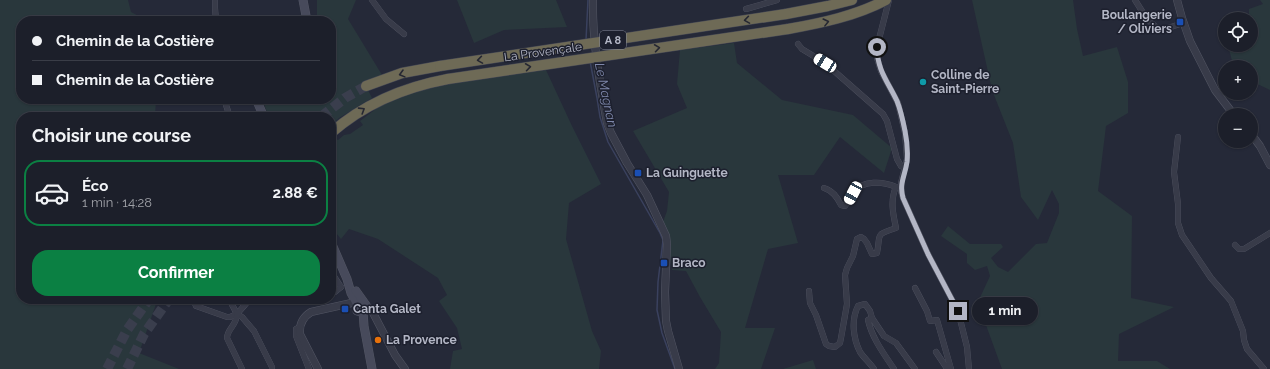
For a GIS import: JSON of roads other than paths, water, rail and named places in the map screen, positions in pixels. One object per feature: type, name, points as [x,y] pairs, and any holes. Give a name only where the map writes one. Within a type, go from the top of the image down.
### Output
[{"type":"highway","name":"La Provençale","points":[[366,86],[402,73],[440,66],[786,14],[852,0]]},
{"type":"highway","name":"La Provençale","points":[[336,129],[360,111],[386,97],[410,88],[448,79],[788,29],[826,22],[865,10],[886,0]]},
{"type":"main road","points":[[303,0],[306,16]]},
{"type":"main road","points":[[336,254],[360,306],[372,369]]},
{"type":"main road","points":[[347,279],[347,289],[351,297],[347,303]]},
{"type":"main road","points":[[347,289],[360,306]]},
{"type":"street","points":[[215,0],[216,16]]},
{"type":"street","points":[[372,0],[386,19],[404,34]]},
{"type":"street","points":[[593,0],[592,20],[594,38],[607,123],[623,156],[647,195],[666,236],[666,321],[679,369]]},
{"type":"street","points":[[746,9],[777,0]]},
{"type":"street","points":[[809,291],[810,303],[816,315],[826,344],[835,347],[840,343],[847,304],[845,275],[853,256],[857,239],[861,237],[864,239],[872,254],[877,254],[880,234],[896,228],[892,206],[894,191],[898,187],[905,168],[907,149],[901,111],[881,71],[877,58],[878,43],[889,0]]},
{"type":"street","points":[[1135,0],[1142,13],[1157,28],[1162,30],[1183,23]]},
{"type":"street","points":[[1177,0],[1183,23],[1190,41],[1214,90],[1228,108]]},
{"type":"street","points":[[798,44],[802,49],[825,63],[883,114],[887,121],[897,159],[901,166],[905,168]]},
{"type":"street","points":[[1178,137],[1174,172],[1179,228],[1182,235],[1210,276],[1231,301],[1243,331],[1247,349],[1264,369]]},
{"type":"street","points":[[1258,143],[1270,164]]},
{"type":"street","points":[[824,188],[832,192],[841,205],[845,206],[853,193],[859,187],[867,184],[884,183],[898,187],[928,254],[958,311],[967,347],[969,369]]},
{"type":"street","points":[[1235,245],[1239,249],[1244,248],[1270,233]]},
{"type":"street","points":[[336,277],[347,289],[336,292]]},
{"type":"street","points":[[914,288],[927,311],[930,321],[936,320],[951,368]]},
{"type":"street","points":[[318,369],[300,334],[300,327],[304,318],[311,312],[347,303],[372,311],[395,355],[405,369]]},
{"type":"street","points":[[195,304],[196,306],[227,317],[237,314],[246,304]]},
{"type":"street","points":[[232,304],[237,314],[237,320],[227,334],[227,338],[242,369]]},
{"type":"street","points":[[874,369],[860,352],[853,325],[854,313],[858,306],[865,304],[884,336],[896,343],[915,369]]},
{"type":"street","points":[[335,307],[360,306]]},
{"type":"street","points":[[237,314],[242,317],[254,331],[272,366]]},
{"type":"street","points":[[872,318],[868,320],[870,325],[881,349],[894,369]]},
{"type":"street","points":[[300,327],[296,329],[296,336],[309,369]]},
{"type":"street","points":[[936,352],[946,366],[951,368]]},
{"type":"waterway","name":"Le Magnan","points":[[586,40],[588,0]]},
{"type":"waterway","name":"Le Magnan","points":[[590,61],[600,117],[608,142],[663,240],[658,282],[657,310],[662,333],[675,369]]},
{"type":"tunnel","points":[[327,112],[345,98],[366,86]]},
{"type":"tunnel","points":[[107,369],[127,330],[145,304]]},
{"type":"tunnel","points":[[127,369],[144,334],[165,304]]},
{"type":"place","name":"Boulangerie / Oliviers","points":[[1180,22]]},
{"type":"place","name":"Colline de Saint-Pierre","points":[[923,82]]},
{"type":"place","name":"La Guinguette","points":[[638,173]]},
{"type":"place","name":"Braco","points":[[664,263]]},
{"type":"place","name":"Canta Galet","points":[[345,309]]},
{"type":"place","name":"La Provence","points":[[378,340]]}]
